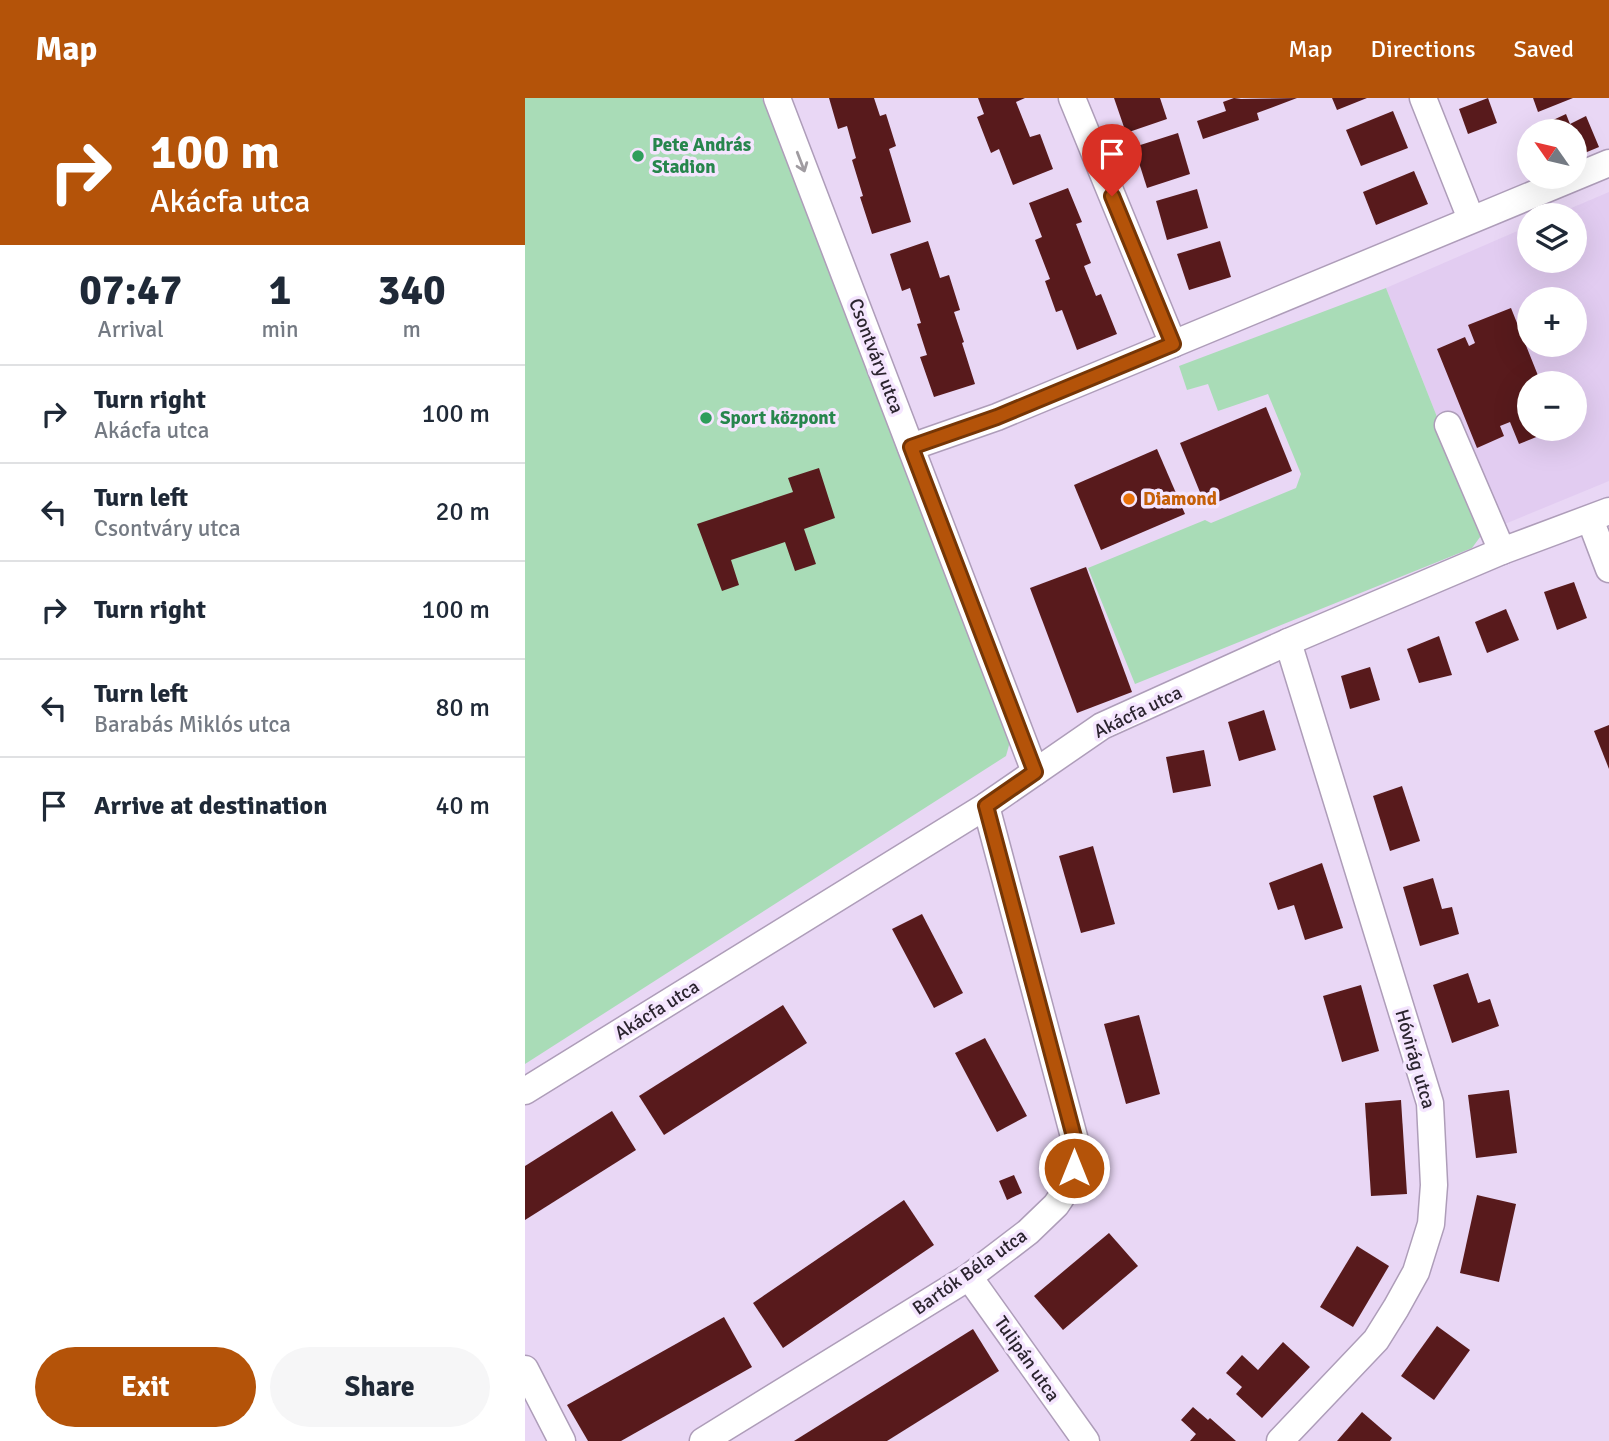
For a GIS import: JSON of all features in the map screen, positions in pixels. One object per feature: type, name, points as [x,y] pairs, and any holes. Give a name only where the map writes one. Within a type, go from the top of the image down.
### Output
[{"type":"street","name":"Csontváry utca","points":[[777,98],[1035,772]]},
{"type":"street","points":[[1072,98],[1173,344]]},
{"type":"street","points":[[1423,98],[1471,219]]},
{"type":"street","points":[[911,447],[997,417],[1609,163]]},
{"type":"street","points":[[1448,425],[1502,551]]},
{"type":"street","points":[[1600,515],[1609,569]]},
{"type":"street","name":"Akácfa utca","points":[[525,1091],[986,806],[1102,726],[1288,642],[1502,551],[1600,515]]},
{"type":"street","name":"Hóvirág utca","points":[[1280,1441],[1376,1340],[1396,1308],[1416,1272],[1431,1224],[1434,1185],[1430,1103],[1288,642]]},
{"type":"street","name":"Bartók Béla utca","points":[[719,1438],[969,1277],[1028,1232],[1056,1205],[1066,1190],[1077,1148],[986,806]]},
{"type":"street","name":"Tulipán utca","points":[[969,1277],[1086,1441]]},
{"type":"street","points":[[525,1369],[562,1441]]},
{"type":"shaded area","points":[[1609,192],[1609,481],[1483,533],[1386,288],[1517,231],[1517,273],[1587,273],[1587,203],[1583,203]]},
{"type":"green space","name":"Sport központ","points":[[525,98],[762,98],[1011,738],[1006,756],[525,1064]]},
{"type":"green space","points":[[1386,288],[1483,533],[1472,548],[1135,684],[1088,568],[1205,520],[1211,523],[1296,488],[1301,474],[1268,394],[1218,411],[1208,384],[1187,390],[1179,366]]},
{"type":"building","points":[[829,98],[874,98],[880,116],[886,114],[896,146],[889,149],[911,222],[872,234],[860,197],[863,196],[852,160],[856,158],[847,126],[838,129]]},
{"type":"building","points":[[978,98],[1025,98],[1016,102],[1030,137],[1040,134],[1053,169],[1013,185],[999,149],[991,153],[977,117],[984,114]]},
{"type":"building","points":[[1114,98],[1160,98],[1167,119],[1126,133]]},
{"type":"building","points":[[1234,98],[1297,98],[1257,113],[1259,120],[1203,139],[1197,121],[1226,111],[1223,102]]},
{"type":"building","points":[[1332,98],[1367,98],[1337,110]]},
{"type":"building","points":[[1488,98],[1497,123],[1468,134],[1459,109]]},
{"type":"building","points":[[1533,98],[1573,98],[1538,112]]},
{"type":"building","points":[[1393,111],[1408,148],[1361,166],[1346,130]]},
{"type":"building","points":[[1566,114],[1568,119],[1555,119]]},
{"type":"building","points":[[1586,116],[1599,147],[1587,152],[1587,119],[1580,119]]},
{"type":"building","points":[[1178,133],[1190,174],[1147,188],[1134,147]]},
{"type":"building","points":[[1414,171],[1428,204],[1376,225],[1363,192]]},
{"type":"building","points":[[1068,188],[1082,222],[1076,224],[1091,263],[1084,266],[1096,296],[1101,294],[1117,334],[1077,350],[1062,310],[1056,312],[1045,281],[1050,279],[1035,240],[1042,237],[1029,203]]},
{"type":"building","points":[[1197,189],[1208,228],[1167,240],[1156,201]]},
{"type":"building","points":[[928,241],[940,278],[949,275],[960,310],[954,312],[975,384],[934,397],[920,357],[927,355],[917,324],[921,323],[910,288],[902,291],[890,254]]},
{"type":"building","points":[[1220,241],[1231,277],[1189,290],[1177,254]]},
{"type":"building","points":[[1511,308],[1517,323],[1517,357],[1531,357],[1536,371],[1517,371],[1517,439],[1510,422],[1500,426],[1504,436],[1477,448],[1437,349],[1465,337],[1469,346],[1475,343],[1468,325]]},
{"type":"building","points":[[1266,407],[1292,471],[1206,507],[1180,443]]},
{"type":"building","name":"Diamond","points":[[1157,449],[1185,514],[1101,550],[1074,485]]},
{"type":"building","points":[[819,468],[835,518],[804,529],[816,564],[795,571],[785,542],[731,560],[739,585],[722,591],[697,524],[793,492],[788,478]]},
{"type":"building","points":[[1086,567],[1132,692],[1077,713],[1030,588]]},
{"type":"building","points":[[1574,582],[1587,618],[1557,630],[1544,592]]},
{"type":"building","points":[[1506,609],[1519,640],[1487,653],[1475,622]]},
{"type":"building","points":[[1439,636],[1452,675],[1419,683],[1407,649]]},
{"type":"building","points":[[1370,667],[1380,700],[1350,709],[1341,676]]},
{"type":"building","points":[[1264,710],[1276,750],[1239,761],[1228,722]]},
{"type":"building","points":[[1609,725],[1609,769],[1594,731]]},
{"type":"building","points":[[1204,750],[1211,786],[1173,793],[1166,757]]},
{"type":"building","points":[[1402,786],[1420,841],[1390,851],[1373,796]]},
{"type":"building","points":[[1093,846],[1115,924],[1081,933],[1059,856]]},
{"type":"building","points":[[1322,863],[1343,928],[1305,940],[1294,905],[1278,910],[1269,883]]},
{"type":"building","points":[[1433,878],[1442,909],[1452,907],[1459,934],[1420,946],[1403,887]]},
{"type":"building","points":[[922,914],[963,993],[934,1008],[892,929]]},
{"type":"building","points":[[1468,973],[1478,1003],[1490,999],[1499,1026],[1452,1043],[1433,985]]},
{"type":"building","points":[[1361,985],[1379,1051],[1342,1062],[1323,996]]},
{"type":"building","points":[[783,1005],[807,1043],[664,1135],[639,1096]]},
{"type":"building","points":[[1139,1015],[1160,1094],[1126,1104],[1104,1024]]},
{"type":"building","points":[[985,1038],[1027,1116],[997,1132],[955,1053]]},
{"type":"building","points":[[1509,1090],[1517,1153],[1476,1158],[1468,1095]]},
{"type":"building","points":[[1401,1100],[1407,1194],[1371,1196],[1365,1103]]},
{"type":"building","points":[[612,1111],[636,1150],[525,1220],[525,1166]]},
{"type":"building","points":[[1014,1175],[1022,1193],[1007,1200],[999,1181]]},
{"type":"building","points":[[1477,1195],[1516,1204],[1499,1282],[1460,1273]]},
{"type":"building","points":[[904,1200],[934,1245],[783,1348],[753,1303]]},
{"type":"building","points":[[1109,1233],[1138,1266],[1063,1330],[1034,1296]]},
{"type":"building","points":[[1357,1246],[1389,1266],[1353,1327],[1320,1307]]},
{"type":"building","points":[[724,1317],[752,1367],[621,1441],[588,1441],[567,1405]]},
{"type":"building","points":[[1437,1326],[1470,1350],[1434,1400],[1401,1376]]},
{"type":"building","points":[[973,1329],[999,1371],[887,1441],[794,1441]]},
{"type":"building","points":[[1283,1342],[1310,1367],[1262,1418],[1236,1394],[1242,1387],[1226,1373],[1242,1355],[1258,1370]]},
{"type":"building","points":[[1193,1407],[1236,1441],[1190,1441],[1196,1434],[1181,1420]]},
{"type":"building","points":[[1362,1412],[1392,1438],[1390,1441],[1337,1441]]},
{"type":"place","name":"Pete András Stadion","points":[[638,156]]},
{"type":"place","name":"Sport központ","points":[[706,418]]},
{"type":"place","name":"Diamond","points":[[1129,499]]},
{"type":"route","points":[[1074,1168],[1077,1148],[986,806],[1035,772],[911,447],[997,417],[1173,344],[1112,196]]}]
